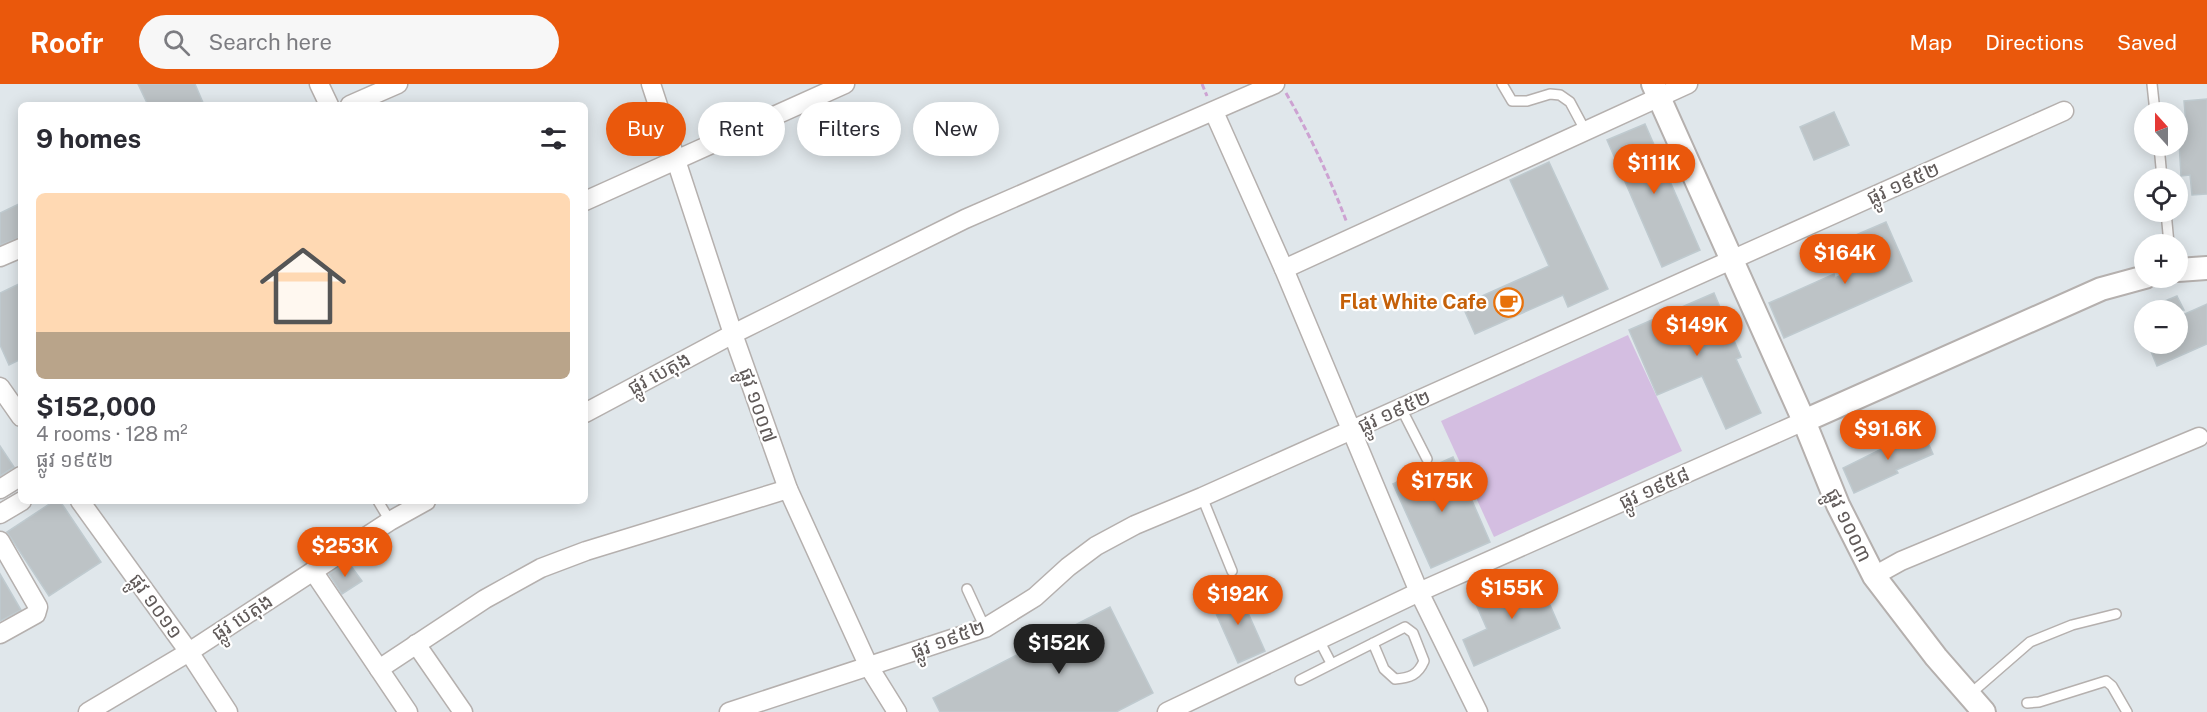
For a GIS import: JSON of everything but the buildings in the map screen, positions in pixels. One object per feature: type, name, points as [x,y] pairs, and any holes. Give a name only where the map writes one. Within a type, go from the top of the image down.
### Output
[{"type":"street","points":[[319,84],[328,102]]},
{"type":"street","points":[[357,102],[398,84]]},
{"type":"street","name":"ផ្លូវ ១០០៧","points":[[651,84],[733,334],[788,489],[869,667],[897,712]]},
{"type":"street","points":[[588,200],[845,84]]},
{"type":"street","name":"ផ្លូវ បេតុង","points":[[588,411],[733,334],[965,219],[1275,84]]},
{"type":"street","points":[[1284,268],[1353,239],[1585,130],[1656,91],[1688,84]]},
{"type":"street","name":"ផ្លូវ ១០០៣","points":[[1656,91],[1804,421],[1838,505],[1874,576],[1936,657],[1984,712]]},
{"type":"street","name":"ផ្លូវ ១៩៥២","points":[[729,712],[985,628],[1035,597],[1068,567],[1096,546],[1135,525],[1732,261],[2064,111]]},
{"type":"street","points":[[1214,112],[1284,268],[1419,592],[1478,712]]},
{"type":"street","points":[[0,257],[18,249]]},
{"type":"street","points":[[2188,269],[2207,268]]},
{"type":"street","name":"ផ្លូវ ១៩៥៨","points":[[1167,712],[1419,592],[2101,290],[2134,280]]},
{"type":"street","points":[[0,387],[18,411]]},
{"type":"street","points":[[1874,576],[1901,561],[2199,437]]},
{"type":"street","points":[[0,489],[18,478]]},
{"type":"street","points":[[379,669],[485,599],[541,568],[586,551],[788,489]]},
{"type":"street","points":[[0,514],[18,503]]},
{"type":"street","name":"ផ្លូវ ១០១១","points":[[83,504],[189,652],[228,712]]},
{"type":"street","name":"ផ្លូវ បេតុង","points":[[88,712],[189,652],[390,521],[421,504]]},
{"type":"street","points":[[0,541],[38,606],[36,614],[0,634]]},
{"type":"street","points":[[313,571],[408,712]]},
{"type":"street","points":[[416,645],[463,712]]},
{"type":"lane","points":[[1502,84],[1512,100],[1527,101],[1550,94],[1560,95],[1570,102],[1585,130]]},
{"type":"lane","points":[[2152,84],[2154,102]]},
{"type":"lane","points":[[1401,408],[1427,459]]},
{"type":"lane","points":[[1202,497],[1232,571]]},
{"type":"lane","points":[[380,504],[390,521]]},
{"type":"lane","points":[[967,589],[985,628]]},
{"type":"lane","points":[[1969,695],[2030,642],[2072,626],[2116,614]]},
{"type":"lane","points":[[1300,680],[1331,663],[1405,627],[1409,629],[1424,661],[1419,672],[1408,678],[1395,680],[1384,669],[1373,643]]},
{"type":"lane","points":[[1319,640],[1331,663]]},
{"type":"lane","points":[[2027,703],[2039,702],[2106,681],[2112,686],[2127,712]]},
{"type":"path","points":[[1281,84],[1333,187],[1353,239]]},
{"type":"shaded area","points":[[1628,335],[1682,451],[1494,537],[1441,421]]},
{"type":"place","name":"Flat White Cafe","points":[[1508,302]]}]
